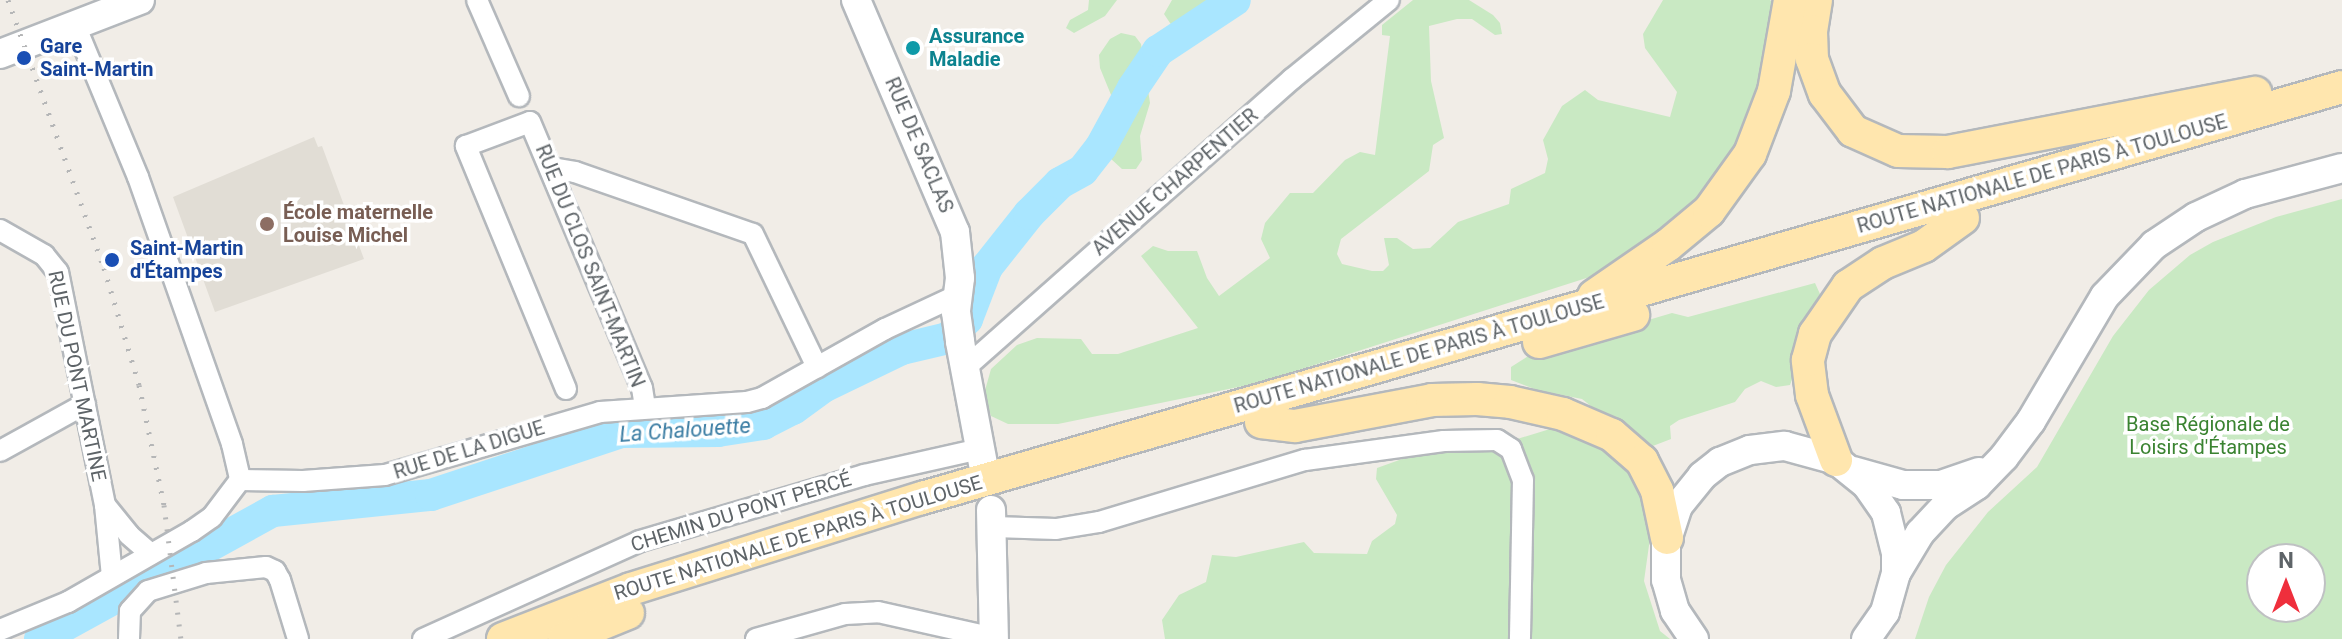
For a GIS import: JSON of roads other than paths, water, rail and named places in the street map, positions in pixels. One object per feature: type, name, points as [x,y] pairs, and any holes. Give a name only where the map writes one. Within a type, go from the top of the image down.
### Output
[{"type":"main road","points":[[0,54],[140,0]]},
{"type":"main road","name":"RUE DE SACLAS","points":[[856,0],[955,232],[962,355],[982,456]]},
{"type":"main road","points":[[1582,306],[1615,279],[1668,245],[1709,211],[1750,154],[1774,91],[1790,0]]},
{"type":"main road","points":[[1816,0],[1811,31],[1812,59],[1825,94],[1853,131],[1898,151],[1948,152],[2249,94],[2342,86]]},
{"type":"main road","name":"ROUTE NATIONALE DE PARIS À TOULOUSE","points":[[503,639],[631,589],[749,550],[2342,86]]},
{"type":"main road","name":"ROUTE NATIONALE DE PARIS À TOULOUSE","points":[[564,639],[754,569],[2342,107]]},
{"type":"main road","points":[[1896,573],[1920,533],[1945,506],[1977,485],[2004,457],[2031,421],[2105,296],[2154,245],[2196,217],[2245,194],[2342,168]]},
{"type":"main road","points":[[1870,636],[1891,595],[1896,573],[1894,542],[1886,513],[1866,484],[1844,465],[1812,395],[1808,360],[1815,334],[1848,286],[1883,263],[1924,246],[1963,218]]},
{"type":"main road","points":[[1261,422],[1295,426],[1432,400],[1510,402],[1563,414],[1612,435],[1642,461],[1657,491],[1667,538]]},
{"type":"main road","points":[[1694,639],[1670,597],[1664,561],[1667,538],[1688,491],[1702,476],[1737,454],[1785,446],[1903,485],[1941,485],[1972,476],[2004,457]]},
{"type":"main road","points":[[992,518],[994,638]]},
{"type":"street","points":[[477,0],[519,96]]},
{"type":"street","name":"AVENUE CHARPENTIER","points":[[962,355],[1389,0]]},
{"type":"street","points":[[0,630],[68,602],[212,517],[240,480],[232,444],[138,177],[75,25]]},
{"type":"street","name":"RUE DU CLOS SAINT-MARTIN","points":[[566,389],[466,146],[530,122],[642,388],[645,407]]},
{"type":"street","points":[[551,168],[575,172],[753,234],[817,367]]},
{"type":"street","name":"RUE DU PONT MARTINE","points":[[0,230],[44,255],[58,272],[105,505],[112,576]]},
{"type":"street","name":"RUE DE LA DIGUE","points":[[240,480],[303,481],[385,475],[600,412],[747,402],[762,398],[885,329],[957,304]]},
{"type":"street","points":[[0,451],[85,404]]},
{"type":"street","points":[[992,518],[1056,529],[1099,522],[1305,460],[1444,441],[1497,440],[1511,449],[1523,480],[1518,591],[1520,639]]},
{"type":"street","name":"CHEMIN DU PONT PERCÉ","points":[[423,639],[640,541],[864,475],[982,456]]},
{"type":"street","name":"RUE DU PONT MARTINE","points":[[105,505],[129,535],[151,554]]},
{"type":"street","points":[[129,639],[130,611],[148,591],[206,573],[266,567],[275,571],[280,580],[298,639]]},
{"type":"street","points":[[756,639],[845,614],[878,612],[994,638]]},
{"type":"waterway","name":"La Chalouette","points":[[40,639],[273,511],[431,495],[622,432],[718,431],[763,424],[793,409],[825,386],[902,349],[948,338],[967,319],[987,267],[1029,214],[1060,183],[1083,170],[1101,147],[1133,88],[1158,51],[1235,0]]},
{"type":"railway","points":[[8,0],[104,268],[139,385],[164,505],[181,639]]},
{"type":"place","name":"Assurance Maladie","points":[[913,48]]},
{"type":"place","name":"Gare Saint-Martin","points":[[24,58]]},
{"type":"place","name":"École maternelle Louise Michel","points":[[267,224]]},
{"type":"place","name":"Saint-Martin d'Étampes","points":[[112,260]]},
{"type":"park label","name":"Base Régionale de Loisirs d'Étampes","points":[[2208,436]]}]
